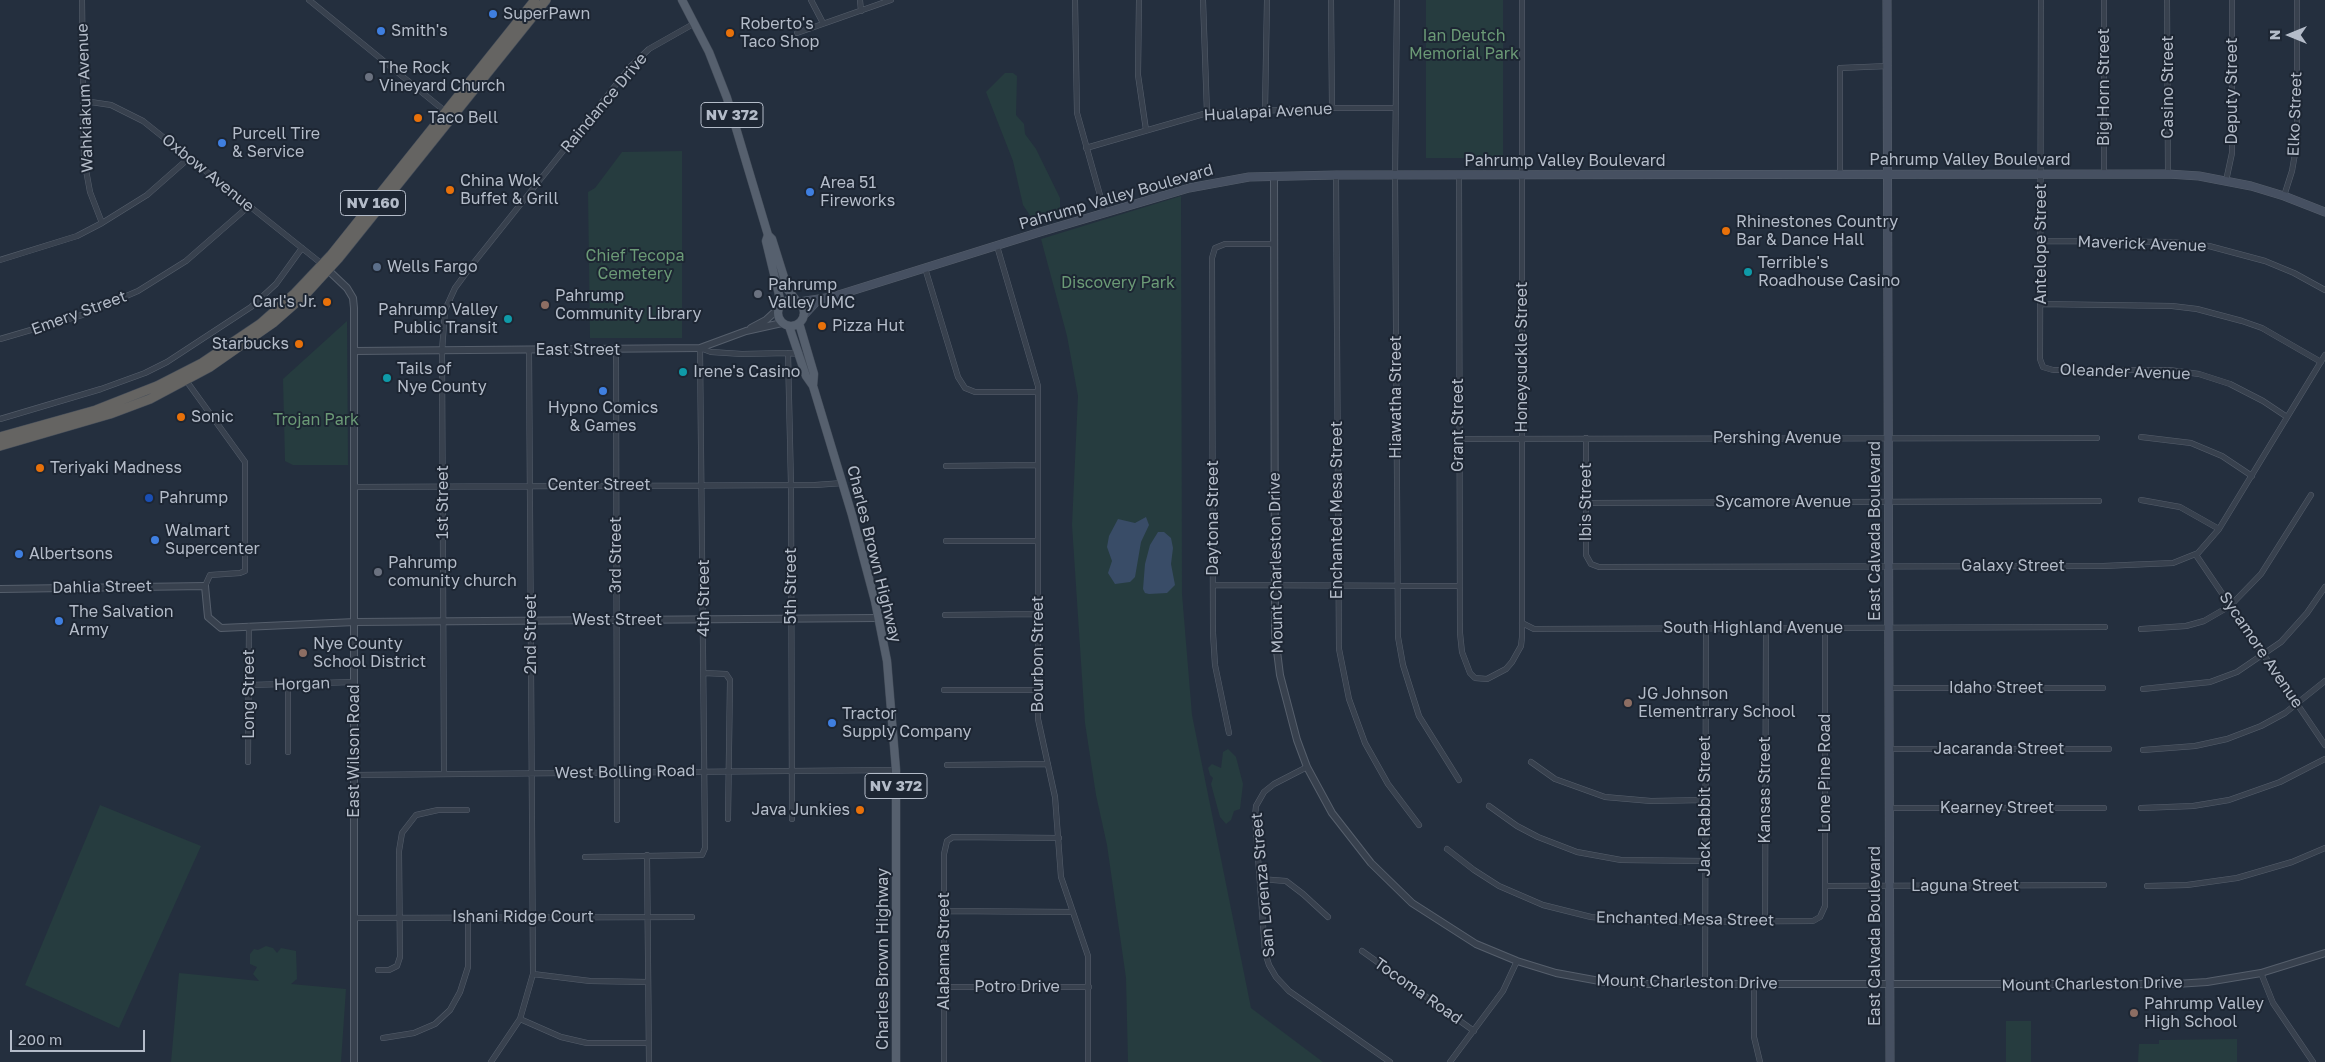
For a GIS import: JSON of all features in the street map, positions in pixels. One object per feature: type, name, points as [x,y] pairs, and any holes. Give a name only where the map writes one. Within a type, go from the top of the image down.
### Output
[{"type":"highway","name":"NV 160","points":[[0,437],[105,407],[184,377],[239,349],[291,307],[449,114],[535,0]]},
{"type":"highway","name":"NV 160","points":[[0,446],[110,414],[150,399],[260,324],[329,263],[346,242],[356,225],[546,0]]},
{"type":"main road","name":"NV 372","points":[[682,0],[695,23],[726,96],[768,235],[772,239],[788,290],[798,301],[804,314]]},
{"type":"main road","name":"East Calvada Boulevard","points":[[1887,0],[1890,1062]]},
{"type":"main road","name":"Pahrump Valley Boulevard","points":[[798,301],[818,301],[1105,213],[1207,184],[1274,176],[2168,174],[2226,181],[2284,196],[2325,212]]},
{"type":"main road","name":"NV 372","points":[[768,235],[766,241],[779,306],[778,317],[785,324]]},
{"type":"main road","points":[[779,306],[788,299],[798,301]]},
{"type":"main road","name":"Pahrump Valley Boulevard","points":[[804,314],[818,301]]},
{"type":"main road","points":[[785,324],[799,323],[804,314]]},
{"type":"main road","name":"Charles Brown Highway","points":[[799,323],[814,374],[813,386]]},
{"type":"main road","name":"Charles Brown Highway","points":[[785,324],[800,354],[806,376],[813,386],[843,483],[878,618],[892,706],[896,770],[896,1062]]},
{"type":"street","name":"Wahkiakum Avenue","points":[[82,0],[84,159],[86,178],[102,223]]},
{"type":"street","points":[[309,0],[449,114]]},
{"type":"street","points":[[811,0],[823,23]]},
{"type":"street","points":[[860,0],[861,10]]},
{"type":"street","points":[[797,33],[891,0]]},
{"type":"street","points":[[1075,0],[1078,120],[1105,213]]},
{"type":"street","points":[[1139,0],[1138,75],[1146,130]]},
{"type":"street","points":[[1203,0],[1207,114]]},
{"type":"street","points":[[1265,110],[1268,0]]},
{"type":"street","points":[[1331,0],[1332,108]]},
{"type":"street","name":"Hiawatha Street","points":[[1397,0],[1395,175],[1396,585],[1398,637],[1410,690],[1425,726],[1459,780]]},
{"type":"street","name":"Honeysuckle Street","points":[[1470,674],[1475,678],[1487,679],[1506,669],[1517,656],[1521,646],[1522,0]]},
{"type":"street","name":"Antelope Street","points":[[2041,0],[2040,359],[2043,367]]},
{"type":"street","name":"Big Horn Street","points":[[2104,0],[2104,174]]},
{"type":"street","name":"Casino Street","points":[[2167,0],[2168,174]]},
{"type":"street","name":"Deputy Street","points":[[2226,181],[2232,153],[2232,0]]},
{"type":"street","name":"Elko Street","points":[[2284,196],[2292,171],[2297,142],[2297,0]]},
{"type":"street","name":"Raindance Drive","points":[[442,351],[445,310],[455,288],[472,265],[630,67],[649,49],[695,23]]},
{"type":"street","points":[[1840,174],[1840,68],[1888,66]]},
{"type":"street","name":"Oxbow Avenue","points":[[84,101],[111,105],[133,115],[325,267]]},
{"type":"street","name":"Hualapai Avenue","points":[[1086,148],[1207,114],[1265,110],[1395,108]]},
{"type":"street","points":[[0,260],[77,236],[102,223],[146,195],[189,158]]},
{"type":"street","name":"Enchanted Mesa Street","points":[[1336,175],[1337,585],[1339,649],[1349,699],[1368,749],[1388,784],[1419,825]]},
{"type":"street","name":"Grant Street","points":[[1458,175],[1458,586],[1462,652],[1470,674]]},
{"type":"street","name":"Mount Charleston Drive","points":[[1274,176],[1274,585],[1275,634],[1280,675],[1287,709],[1308,767],[1332,813],[1357,846],[1412,904],[1468,939],[1517,962],[1556,974],[1605,982],[1705,984],[2176,984],[2207,982],[2261,973],[2325,953]]},
{"type":"street","name":"Emery Street","points":[[0,339],[82,315],[138,291],[186,261],[249,206]]},
{"type":"street","name":"Maverick Avenue","points":[[2041,241],[2172,242],[2209,246],[2265,261],[2294,273],[2325,290]]},
{"type":"street","name":"Daytona Street","points":[[1229,733],[1214,654],[1212,258],[1215,248],[1225,244],[1274,244]]},
{"type":"street","name":"Bourbon Street","points":[[997,246],[1036,376],[1038,392],[1038,719],[1055,797],[1061,877],[1088,956],[1088,1062]]},
{"type":"street","points":[[0,419],[101,389],[145,373],[167,362],[251,308],[276,284],[302,248]]},
{"type":"street","name":"East Wilson Road","points":[[325,267],[347,288],[352,298],[354,351],[354,1062]]},
{"type":"street","points":[[925,268],[958,377],[965,388],[975,392],[1038,392]]},
{"type":"street","points":[[2040,304],[2172,306],[2205,311],[2262,328],[2321,362]]},
{"type":"street","points":[[700,348],[746,331],[766,320],[779,306]]},
{"type":"street","points":[[746,331],[785,324]]},
{"type":"street","name":"East Street","points":[[354,351],[700,348],[711,352],[742,354],[800,354]]},
{"type":"street","name":"4th Street","points":[[647,856],[702,854],[706,848],[700,348]]},
{"type":"street","name":"3rd Street","points":[[616,349],[617,820]]},
{"type":"street","name":"2nd Street","points":[[491,1062],[520,1019],[533,974],[529,350]]},
{"type":"street","name":"1st Street","points":[[442,351],[444,774]]},
{"type":"street","name":"5th Street","points":[[788,353],[791,485],[792,819]]},
{"type":"street","name":"Galaxy Street","points":[[1591,564],[1599,567],[2103,566],[2173,563],[2196,555],[2219,529],[2325,355]]},
{"type":"street","name":"Oleander Avenue","points":[[2043,367],[2053,370],[2169,370],[2198,374],[2230,384],[2263,401],[2288,417]]},
{"type":"street","points":[[184,377],[245,462],[244,571],[240,573],[210,575],[205,586],[208,617],[221,628],[355,622]]},
{"type":"street","points":[[2141,437],[2191,442],[2222,456],[2252,476]]},
{"type":"street","name":"Ibis Street","points":[[1586,438],[1586,555],[1591,564]]},
{"type":"street","name":"Pershing Avenue","points":[[1458,439],[2097,438]]},
{"type":"street","points":[[946,466],[1038,466]]},
{"type":"street","name":"Center Street","points":[[355,486],[791,485],[843,483]]},
{"type":"street","points":[[2141,629],[2186,626],[2204,621],[2230,606],[2261,574],[2311,494]]},
{"type":"street","points":[[2141,500],[2180,507],[2219,529]]},
{"type":"street","name":"Sycamore Avenue","points":[[1587,503],[2100,501]]},
{"type":"street","points":[[946,541],[1038,541]]},
{"type":"street","name":"Sycamore Avenue","points":[[2196,555],[2325,745]]},
{"type":"street","points":[[1213,585],[1458,586]]},
{"type":"street","name":"Dahlia Street","points":[[0,589],[205,586]]},
{"type":"street","points":[[2143,689],[2210,682],[2237,672],[2281,642],[2300,622],[2325,586]]},
{"type":"street","points":[[945,615],[1038,614]]},
{"type":"street","name":"West Street","points":[[355,622],[878,618]]},
{"type":"street","name":"South Highland Avenue","points":[[1522,622],[1534,629],[2105,627]]},
{"type":"street","name":"Long Street","points":[[248,762],[249,626]]},
{"type":"street","name":"Jack Rabbit Street","points":[[1705,984],[1706,628]]},
{"type":"street","name":"Kansas Street","points":[[1765,922],[1766,628]]},
{"type":"street","name":"Lone Pine Road","points":[[1820,917],[1825,906],[1825,628]]},
{"type":"street","points":[[704,672],[726,674],[730,680],[728,819]]},
{"type":"street","points":[[2143,750],[2195,746],[2227,739],[2261,726],[2298,704],[2325,681]]},
{"type":"street","name":"Horgan","points":[[249,685],[354,682]]},
{"type":"street","points":[[288,684],[288,752]]},
{"type":"street","name":"Idaho Street","points":[[1890,688],[2103,688]]},
{"type":"street","points":[[944,690],[1037,690]]},
{"type":"street","name":"Jacaranda Street","points":[[1889,749],[2109,749]]},
{"type":"street","points":[[2141,808],[2192,806],[2229,800],[2280,782],[2325,759]]},
{"type":"street","points":[[1531,762],[1555,779],[1606,798],[1651,801],[1705,800]]},
{"type":"street","points":[[947,765],[1048,764]]},
{"type":"street","name":"San Lorenza Street","points":[[1308,767],[1274,784],[1264,792],[1257,802],[1255,817],[1265,952],[1269,965],[1276,977],[1289,991],[1390,1062]]},
{"type":"street","name":"West Bolling Road","points":[[354,775],[896,770]]},
{"type":"street","points":[[1490,806],[1517,826],[1538,837],[1577,852],[1621,860],[1705,861]]},
{"type":"street","name":"Kearney Street","points":[[1889,808],[2104,808]]},
{"type":"street","points":[[378,970],[389,970],[397,966],[400,957],[399,851],[402,833],[416,815],[438,810],[467,810]]},
{"type":"street","name":"Alabama Street","points":[[944,1062],[944,854],[947,841],[953,838],[1059,838]]},
{"type":"street","points":[[2147,886],[2186,885],[2237,878],[2274,868],[2325,848]]},
{"type":"street","name":"Enchanted Mesa Street","points":[[1447,849],[1499,886],[1542,905],[1616,921],[1806,922],[1820,917]]},
{"type":"street","points":[[585,856],[647,856],[650,1062]]},
{"type":"street","points":[[1260,880],[1286,881],[1304,894],[1328,917]]},
{"type":"street","name":"Laguna Street","points":[[1825,886],[2104,885]]},
{"type":"street","points":[[944,911],[1073,912]]},
{"type":"street","points":[[382,1038],[414,1033],[435,1024],[450,1010],[460,992],[468,967],[468,917]]},
{"type":"street","name":"Ishani Ridge Court","points":[[354,918],[692,917]]},
{"type":"street","name":"Tocoma Road","points":[[1362,951],[1474,1031]]},
{"type":"street","points":[[1450,1062],[1503,991],[1517,962]]},
{"type":"street","points":[[2261,973],[2273,1003],[2313,1062]]},
{"type":"street","points":[[533,974],[590,981],[648,982]]},
{"type":"street","points":[[1754,984],[1754,1037],[1760,1062]]},
{"type":"street","name":"Potro Drive","points":[[944,987],[1089,987]]},
{"type":"street","points":[[520,1019],[560,1037],[587,1043],[649,1043]]},
{"type":"green space","name":"Ian Deutch Memorial Park","points":[[1426,0],[1503,0],[1503,158],[1426,158]]},
{"type":"green space","points":[[1005,73],[1013,73],[1017,76],[1016,115],[1024,124],[1025,134],[1036,149],[1060,198],[1060,213],[1053,217],[1031,217],[1023,205],[1013,161],[986,92]]},
{"type":"green space","name":"Chief Tecopa Cemetery","points":[[682,151],[682,338],[590,338],[588,192],[595,188],[622,152]]},
{"type":"green space","name":"Discovery Park","points":[[1181,196],[1182,594],[1192,715],[1251,1008],[1323,1062],[1128,1062],[1126,978],[1107,845],[1096,795],[1085,723],[1072,525],[1078,396],[1067,336],[1041,239]]},
{"type":"green space","name":"Trojan Park","points":[[347,321],[348,465],[293,465],[285,461],[283,379]]},
{"type":"green space","points":[[1228,749],[1236,757],[1243,784],[1240,809],[1234,811],[1231,820],[1226,824],[1220,817],[1211,784],[1213,778],[1208,768],[1212,764],[1221,768],[1223,752]]},
{"type":"green space","points":[[100,805],[201,846],[119,1028],[25,985]]},
{"type":"green space","points":[[266,946],[273,948],[277,953],[281,948],[296,951],[297,979],[291,984],[346,989],[341,1062],[171,1062],[179,973],[259,981],[253,974],[257,967],[250,964],[250,954],[254,949],[258,950]]},
{"type":"green space","points":[[2006,1021],[2031,1021],[2031,1062],[2006,1062]]},
{"type":"green space","points":[[2237,1039],[2237,1062],[2138,1062],[2139,1044],[2159,1044],[2159,1040]]},
{"type":"water","points":[[1146,517],[1149,525],[1141,542],[1135,577],[1130,582],[1115,584],[1108,573],[1112,561],[1107,547],[1109,536],[1118,519],[1135,523]]},
{"type":"water","points":[[1158,532],[1164,532],[1171,538],[1173,548],[1171,564],[1175,585],[1167,593],[1149,594],[1145,593],[1143,589],[1145,564],[1150,545]]},
{"type":"place","name":"SuperPawn","points":[[493,14]]},
{"type":"place","name":"Smith's","points":[[381,31]]},
{"type":"place","name":"Roberto's Taco Shop","points":[[730,33]]},
{"type":"place","name":"The Rock Vineyard Church","points":[[369,77]]},
{"type":"place","name":"Taco Bell","points":[[418,118]]},
{"type":"place","name":"Purcell Tire & Service","points":[[222,143]]},
{"type":"place","name":"China Wok Buffet & Grill","points":[[450,190]]},
{"type":"place","name":"Area 51 Fireworks","points":[[810,192]]},
{"type":"place","name":"Rhinestones Country Bar & Dance Hall","points":[[1726,231]]},
{"type":"place","name":"Wells Fargo","points":[[377,267]]},
{"type":"place","name":"Terrible's Roadhouse Casino","points":[[1748,272]]},
{"type":"place","name":"Pahrump Valley UMC","points":[[758,294]]},
{"type":"place","name":"Carl's Jr.","points":[[327,302]]},
{"type":"place","name":"Pahrump Community Library","points":[[545,305]]},
{"type":"place","name":"Pahrump Valley Public Transit","points":[[508,319]]},
{"type":"place","name":"Pizza Hut","points":[[822,326]]},
{"type":"place","name":"Starbucks","points":[[299,344]]},
{"type":"place","name":"Irene's Casino","points":[[683,372]]},
{"type":"place","name":"Tails of Nye County","points":[[387,378]]},
{"type":"place","name":"Hypno Comics & Games","points":[[603,391]]},
{"type":"place","name":"Sonic","points":[[181,417]]},
{"type":"place","name":"Teriyaki Madness","points":[[40,468]]},
{"type":"place","name":"Pahrump","points":[[149,498]]},
{"type":"place","name":"Walmart Supercenter","points":[[155,540]]},
{"type":"place","name":"Albertsons","points":[[19,554]]},
{"type":"place","name":"Pahrump comunity church","points":[[378,572]]},
{"type":"place","name":"The Salvation Army","points":[[59,621]]},
{"type":"place","name":"Nye County School District","points":[[303,653]]},
{"type":"place","name":"JG Johnson Elementrrary School","points":[[1628,703]]},
{"type":"place","name":"Tractor Supply Company","points":[[832,723]]},
{"type":"place","name":"Java Junkies","points":[[860,810]]},
{"type":"place","name":"Pahrump Valley High School","points":[[2134,1013]]}]
